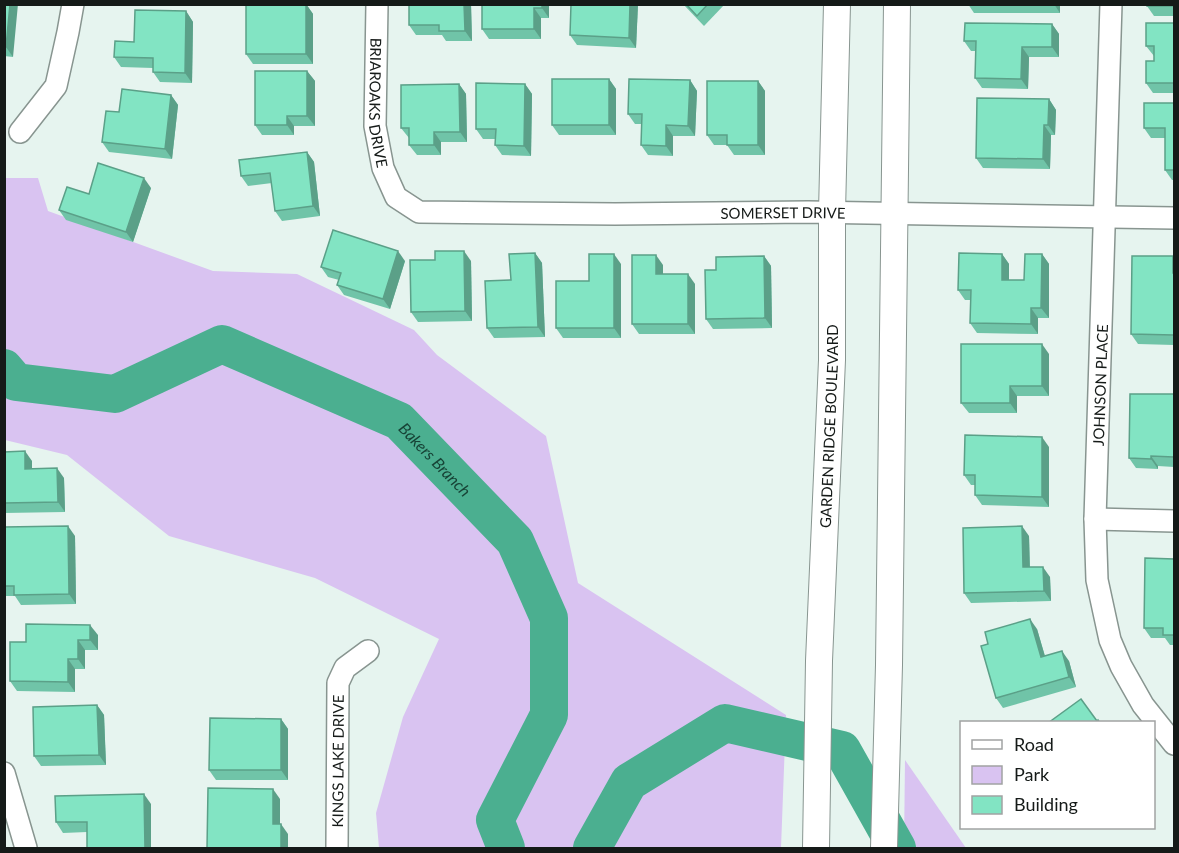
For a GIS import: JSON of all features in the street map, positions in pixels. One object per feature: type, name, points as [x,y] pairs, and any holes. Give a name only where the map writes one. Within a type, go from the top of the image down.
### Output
[{"type":"main road","name":"GARDEN RIDGE BOULEVARD","points":[[816,849],[819,661],[832,360],[832,212],[837,4]]},
{"type":"main road","points":[[884,849],[889,665],[897,4]]},
{"type":"street","points":[[20,132],[56,86],[73,4]]},
{"type":"street","name":"BRIAROAKS DRIVE","points":[[377,4],[375,126],[383,168],[396,197]]},
{"type":"street","name":"JOHNSON PLACE","points":[[1111,4],[1095,519],[1097,580],[1110,640],[1121,666],[1143,705],[1174,744]]},
{"type":"street","name":"SOMERSET DRIVE","points":[[396,197],[419,212],[615,214],[832,212],[1174,218]]},
{"type":"street","points":[[1095,519],[1174,521]]},
{"type":"street","name":"KINGS LAKE DRIVE","points":[[337,849],[338,683],[345,668],[368,651]]},
{"type":"street","points":[[4,773],[26,849]]},
{"type":"green space","points":[[5,178],[38,178],[48,211],[213,271],[297,274],[414,330],[437,355],[546,436],[578,583],[786,715],[781,848],[379,848],[376,813],[403,717],[439,639],[315,578],[169,536],[67,455],[5,440]]},
{"type":"green space","points":[[905,760],[966,848],[904,848]]},
{"type":"building","points":[[4,4],[10,4],[6,47],[4,47]]},
{"type":"building","points":[[246,4],[306,4],[306,54],[246,54]]},
{"type":"building","points":[[409,4],[464,4],[465,31],[439,31],[439,25],[409,25]]},
{"type":"building","points":[[482,4],[542,4],[542,8],[534,8],[534,29],[482,29]]},
{"type":"building","points":[[571,4],[630,4],[629,38],[570,35]]},
{"type":"building","points":[[686,4],[708,4],[697,16]]},
{"type":"building","points":[[1147,4],[1174,4],[1174,6],[1147,6]]},
{"type":"building","points":[[135,10],[186,11],[185,73],[153,72],[153,58],[114,57],[115,41],[134,42]]},
{"type":"building","points":[[965,23],[1052,24],[1052,47],[1022,47],[1021,79],[975,78],[976,41],[964,41]]},
{"type":"building","points":[[1146,23],[1174,23],[1174,83],[1146,83],[1146,61],[1154,61],[1154,46],[1146,46]]},
{"type":"building","points":[[255,71],[307,71],[307,116],[287,116],[287,125],[255,125]]},
{"type":"building","points":[[552,79],[609,79],[609,125],[552,125]]},
{"type":"building","points":[[629,79],[690,80],[688,126],[666,125],[666,146],[641,145],[642,114],[628,114]]},
{"type":"building","points":[[707,81],[758,81],[758,145],[727,145],[727,135],[707,135]]},
{"type":"building","points":[[476,83],[525,84],[524,146],[495,145],[496,129],[476,129]]},
{"type":"building","points":[[459,84],[460,132],[434,132],[434,145],[409,145],[409,128],[401,128],[401,85]]},
{"type":"building","points":[[122,89],[171,95],[165,149],[102,142],[106,111],[119,112]]},
{"type":"building","points":[[977,98],[1049,99],[1048,125],[1044,125],[1043,159],[976,158]]},
{"type":"building","points":[[1144,103],[1174,103],[1174,170],[1165,170],[1165,128],[1144,128]]},
{"type":"building","points":[[307,152],[313,206],[275,211],[270,173],[241,176],[239,160]]},
{"type":"building","points":[[98,163],[144,178],[126,232],[59,210],[67,187],[89,194]]},
{"type":"building","points":[[333,230],[398,251],[383,299],[337,285],[341,273],[321,267]]},
{"type":"building","points":[[435,251],[464,251],[465,311],[411,312],[410,260],[435,260]]},
{"type":"building","points":[[535,253],[538,327],[487,328],[485,281],[511,280],[509,254]]},
{"type":"building","points":[[959,253],[1002,254],[1002,280],[1024,280],[1025,254],[1042,254],[1041,308],[1031,308],[1031,324],[970,323],[971,290],[958,290]]},
{"type":"building","points":[[589,254],[614,254],[614,328],[556,328],[556,281],[589,281]]},
{"type":"building","points":[[632,255],[656,255],[656,274],[688,274],[688,324],[632,324]]},
{"type":"building","points":[[764,256],[765,318],[706,319],[705,270],[716,270],[716,257]]},
{"type":"building","points":[[1132,256],[1173,256],[1174,335],[1131,334]]},
{"type":"building","points":[[961,344],[1042,344],[1042,386],[1010,386],[1010,403],[961,403]]},
{"type":"building","points":[[1130,394],[1174,394],[1174,457],[1129,458]]},
{"type":"building","points":[[965,435],[1042,437],[1042,497],[975,495],[975,475],[964,475]]},
{"type":"building","points":[[25,451],[25,469],[57,468],[58,502],[4,503],[4,452]]},
{"type":"building","points":[[68,526],[69,594],[14,595],[14,586],[4,586],[4,527]]},
{"type":"building","points":[[1022,526],[1023,567],[1043,567],[1044,591],[964,593],[963,528]]},
{"type":"building","points":[[1145,558],[1174,559],[1174,635],[1163,635],[1163,628],[1144,628]]},
{"type":"building","points":[[1030,619],[1041,657],[1062,651],[1069,677],[996,698],[981,646],[988,644],[985,632]]},
{"type":"building","points":[[26,624],[90,625],[90,640],[78,640],[78,659],[68,659],[68,682],[10,681],[10,642],[26,642]]},
{"type":"building","points":[[1081,699],[1097,721],[1051,721]]},
{"type":"building","points":[[97,705],[99,755],[34,756],[33,707]]},
{"type":"building","points":[[210,718],[281,719],[281,770],[209,770]]},
{"type":"building","points":[[208,788],[273,789],[273,824],[281,824],[281,849],[207,848]]},
{"type":"building","points":[[144,794],[145,849],[87,849],[87,822],[56,822],[55,796]]},
{"type":"waterway","name":"Bakers Branch","points":[[4,368],[16,382],[115,394],[222,344],[399,421],[515,541],[549,618],[549,715],[495,820],[506,848]]},
{"type":"waterway","name":"Bakers Branch","points":[[592,848],[629,782],[725,723],[842,750],[897,848]]}]
